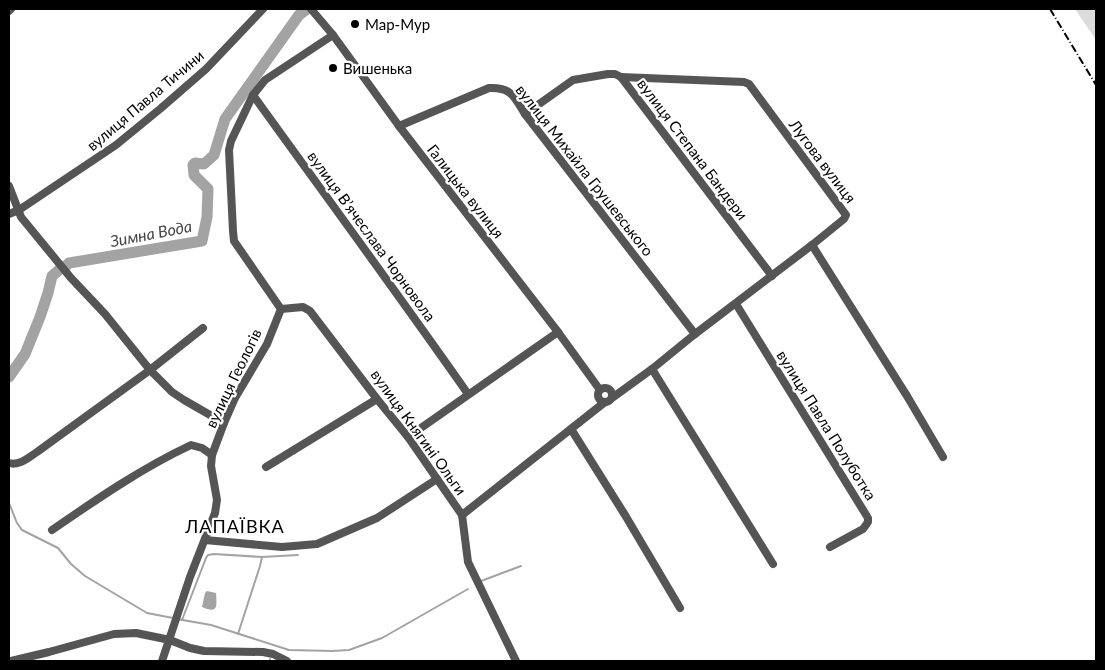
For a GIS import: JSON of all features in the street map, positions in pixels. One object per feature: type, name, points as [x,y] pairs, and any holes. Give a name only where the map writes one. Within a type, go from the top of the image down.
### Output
[{"type":"street","name":"вулиця Павла Тичини","points":[[9,214],[19,210],[116,145],[206,69],[263,9]]},
{"type":"street","name":"Галицька вулиця","points":[[311,9],[333,35],[399,126],[558,332],[600,390]]},
{"type":"street","points":[[281,309],[234,241],[229,150],[231,141],[253,96],[265,80],[333,35]]},
{"type":"street","name":"вулиця Степана Бандери","points":[[526,114],[573,80],[608,74],[615,74],[621,77],[772,276]]},
{"type":"street","name":"Лугова вулиця","points":[[462,515],[812,245],[844,219],[846,215],[749,84],[744,82],[621,77]]},
{"type":"street","name":"вулиця Михайла Грушевського","points":[[399,126],[489,88],[504,88],[510,92],[695,334]]},
{"type":"street","name":"вулиця Вʼячеслава Чорновола","points":[[253,96],[468,394]]},
{"type":"street","points":[[9,186],[21,217],[71,278],[105,314],[150,370],[172,392],[224,423]]},
{"type":"street","points":[[812,245],[943,456]]},
{"type":"street","name":"вулиця Павла Полуботка","points":[[736,304],[868,518],[868,522],[863,528],[830,547]]},
{"type":"street","name":"вулиця Княгині Ольги","points":[[281,309],[303,306],[310,311],[408,437],[462,515],[468,562],[516,661]]},
{"type":"street","name":"вулиця Геологів","points":[[162,661],[190,577],[215,513],[217,500],[211,466],[212,455],[224,423],[266,344],[281,309]]},
{"type":"street","points":[[9,463],[15,464],[37,452],[150,370],[203,328]]},
{"type":"street","points":[[408,437],[558,332]]},
{"type":"street","points":[[652,369],[773,564]]},
{"type":"street","points":[[605,388],[612,392],[609,400],[602,402],[598,395],[600,390],[605,388]]},
{"type":"street","points":[[266,467],[377,399]]},
{"type":"street","points":[[571,430],[680,608]]},
{"type":"street","points":[[52,530],[92,502],[163,458],[191,445],[196,445],[212,455]]},
{"type":"street","points":[[205,540],[282,547],[318,544],[376,518],[437,480]]},
{"type":"street","points":[[11,661],[114,634],[136,632],[204,651],[263,652],[273,654],[287,661]]},
{"type":"shaded area","points":[[1075,9],[1096,9],[1096,41],[1094,37]]},
{"type":"shaded area","points":[[207,591],[216,593],[216,605],[211,610],[202,607]]},
{"type":"waterway","name":"Зимна Вода","points":[[66,266],[69,263],[202,241],[207,217],[208,189],[194,175],[193,165],[195,163],[204,164],[214,155],[225,119],[299,15],[307,9]]},
{"type":"waterway","name":"Зимна Вода","points":[[9,377],[25,354],[40,317],[52,276],[59,270]]},
{"type":"waterway","points":[[9,503],[22,530],[58,548],[71,564],[85,576],[147,613],[173,618]]},
{"type":"waterway","points":[[182,620],[208,555],[262,557],[298,555]]},
{"type":"waterway","points":[[238,634],[262,557]]},
{"type":"waterway","points":[[481,581],[521,566]]},
{"type":"waterway","points":[[177,619],[211,625],[289,650],[349,650],[382,638],[468,589]]},
{"type":"railway","points":[[1050,9],[1096,85]]},
{"type":"place","name":"Мар-Мур","points":[[355,24]]},
{"type":"place","name":"Вишенька","points":[[333,68]]},
{"type":"district","name":"ЛАПАЇВКА","points":[[235,526]]}]
